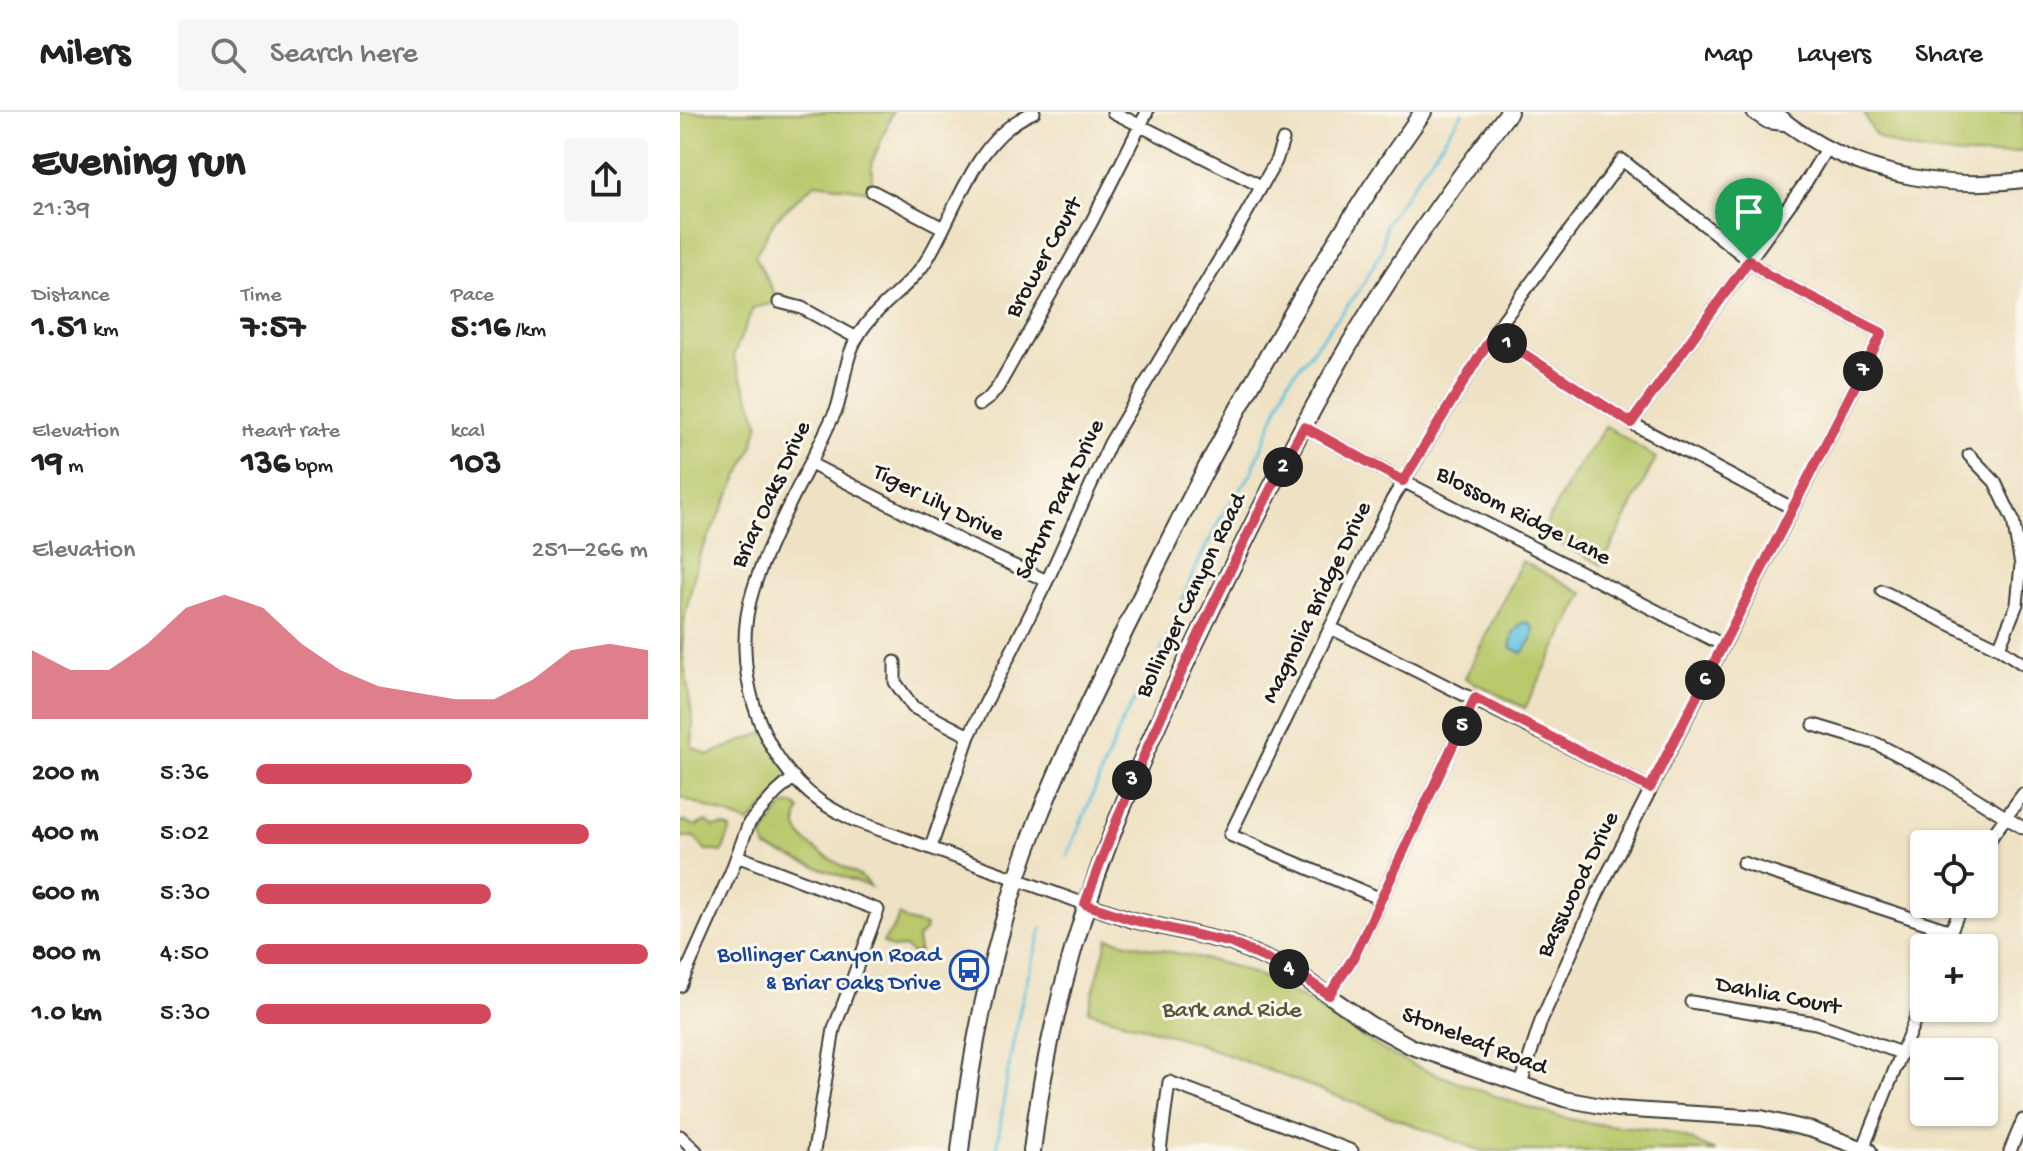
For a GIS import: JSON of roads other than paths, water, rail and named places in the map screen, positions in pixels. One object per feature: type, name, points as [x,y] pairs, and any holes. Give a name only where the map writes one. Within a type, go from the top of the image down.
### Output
[{"type":"main road","name":"Bollinger Canyon Road","points":[[960,1151],[977,1027],[1017,878],[1037,822],[1079,725],[1194,489],[1289,317],[1423,112]]},
{"type":"main road","name":"Bollinger Canyon Road","points":[[1032,1151],[1048,1043],[1085,904],[1109,836],[1169,697],[1253,523],[1304,427],[1402,260],[1509,112]]},
{"type":"street","name":"Briar Oaks Drive","points":[[1034,112],[1006,128],[988,148],[924,263],[857,338],[836,409],[769,547],[752,591],[744,650],[747,681],[755,711],[771,744],[794,777],[820,801],[853,820],[1085,904]]},
{"type":"street","points":[[1113,112],[1261,186]]},
{"type":"street","name":"Brower Court","points":[[979,405],[998,387],[1091,223],[1147,112]]},
{"type":"street","points":[[1754,112],[1768,121],[1780,117],[1826,149],[1871,166],[1931,180],[1989,183],[2023,180]]},
{"type":"street","name":"Saturn Park Drive","points":[[931,847],[969,736],[1047,581],[1110,443],[1276,161],[1283,140]]},
{"type":"street","points":[[1631,423],[1806,182],[1826,149]]},
{"type":"street","name":"Magnolia Bridge Drive","points":[[1381,899],[1230,835],[1403,481],[1493,334],[1622,160],[1749,260]]},
{"type":"street","points":[[872,191],[943,228]]},
{"type":"street","name":"Basswood Drive","points":[[1521,1084],[1541,1021],[1569,954],[1882,333],[1768,275],[1749,260]]},
{"type":"street","points":[[779,302],[802,308],[857,338]]},
{"type":"street","points":[[1493,334],[1631,423],[1792,508]]},
{"type":"street","name":"Blossom Ridge Lane","points":[[1304,427],[1723,645]]},
{"type":"street","points":[[1969,455],[1995,482],[2013,520],[2021,565],[2017,604],[1999,648]]},
{"type":"street","name":"Tiger Lily Drive","points":[[811,464],[1047,581]]},
{"type":"street","points":[[1882,591],[1999,648],[2023,664]]},
{"type":"street","points":[[1331,628],[1650,788]]},
{"type":"street","points":[[895,662],[895,682],[913,707],[969,736]]},
{"type":"street","points":[[1329,995],[1354,957],[1475,698]]},
{"type":"street","points":[[1814,725],[1877,744],[1945,779],[2023,828]]},
{"type":"street","points":[[680,986],[749,823],[794,777]]},
{"type":"street","points":[[1996,830],[2023,794]]},
{"type":"street","points":[[737,856],[878,910],[834,1029],[814,1151]]},
{"type":"street","points":[[1743,863],[1951,931]]},
{"type":"street","name":"Stoneleaf Road","points":[[1085,904],[1133,920],[1231,943],[1292,970],[1370,1024],[1412,1047],[1573,1101],[1617,1109],[1761,1118],[1812,1130],[1866,1150]]},
{"type":"street","points":[[1950,934],[1956,918]]},
{"type":"street","name":"Dahlia Court","points":[[1691,1002],[1816,1023],[1901,1053]]},
{"type":"street","points":[[1866,1150],[1914,1022]]},
{"type":"street","points":[[1160,1151],[1169,1082],[1352,1151]]},
{"type":"street","points":[[2010,1151],[2023,1120]]},
{"type":"street","points":[[680,1136],[696,1151]]},
{"type":"water","points":[[1528,622],[1534,629],[1532,640],[1522,653],[1510,647],[1514,632],[1522,623]]},
{"type":"waterway","points":[[1067,857],[1123,720],[1158,660],[1195,569],[1223,514],[1251,474],[1288,381],[1359,291],[1382,250],[1386,223],[1463,112]]},
{"type":"waterway","points":[[997,1151],[1014,1039],[1042,929]]},
{"type":"place","name":"Bollinger Canyon Road & Briar Oaks Drive","points":[[969,970]]},
{"type":"park label","name":"Bark and Ride","points":[[1232,1011]]}]
